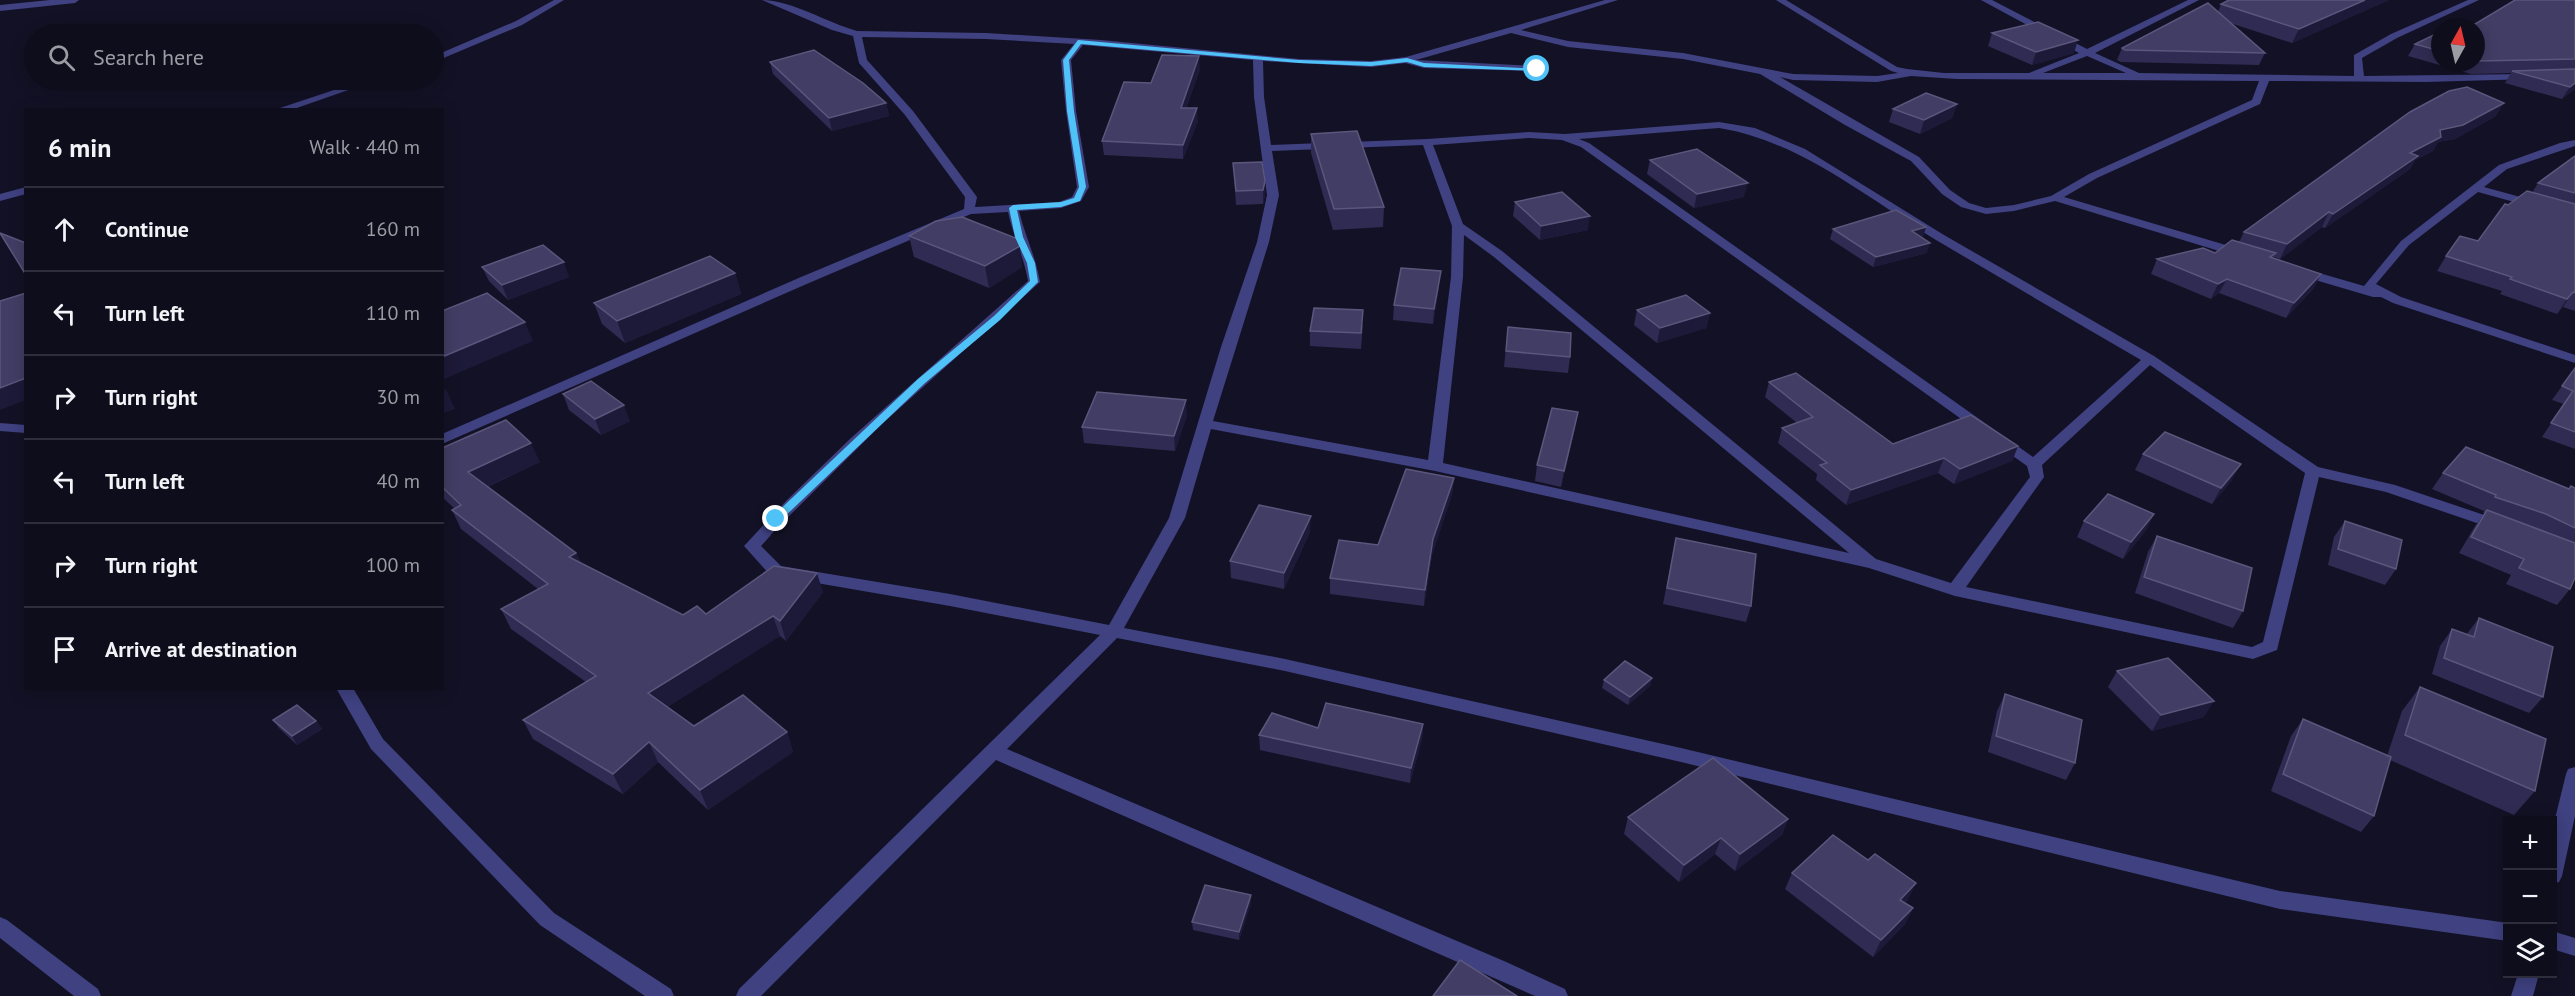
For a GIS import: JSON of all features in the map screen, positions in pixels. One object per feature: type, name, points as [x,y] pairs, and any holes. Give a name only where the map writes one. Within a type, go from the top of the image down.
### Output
[{"type":"street","points":[[0,8],[75,0]]},
{"type":"street","points":[[444,55],[519,23],[560,0]]},
{"type":"street","points":[[766,0],[835,28],[857,34],[986,36],[1258,58],[1371,64],[1407,60],[1614,0]]},
{"type":"street","points":[[1780,0],[1894,69],[1911,74]]},
{"type":"street","points":[[1985,0],[2087,53],[2142,76]]},
{"type":"street","points":[[2359,78],[2357,57],[2394,36],[2475,0]]},
{"type":"street","points":[[2026,76],[2087,53],[2188,1]]},
{"type":"street","points":[[1511,29],[1568,44],[1683,56],[1793,77],[1877,79],[1911,74],[2142,76],[2264,80],[2359,78],[2436,80],[2539,77]]},
{"type":"street","points":[[857,34],[862,61],[909,113],[961,181],[971,197],[969,211]]},
{"type":"street","points":[[444,439],[969,211],[1061,204],[1077,199],[1083,187],[1071,111],[1066,60],[1080,42]]},
{"type":"street","points":[[747,996],[1114,631],[1177,518],[1228,347],[1263,242],[1273,195],[1259,97],[1258,58]]},
{"type":"street","points":[[1407,60],[1424,65],[1537,69]]},
{"type":"street","points":[[1764,72],[1915,159],[1947,192],[1965,205],[1986,211],[2014,208],[2055,198],[2093,176],[2256,102],[2264,80]]},
{"type":"street","points":[[285,108],[341,90]]},
{"type":"street","points":[[1267,148],[1427,142],[1529,135],[1563,137],[1719,125],[1751,130],[1801,151],[1940,237],[2149,359],[2313,471],[2390,488],[2517,532]]},
{"type":"street","points":[[1563,137],[1585,145],[2034,464],[2037,477],[1955,590]]},
{"type":"street","points":[[1427,142],[1458,226],[1457,277],[1435,466]]},
{"type":"street","points":[[2397,300],[2369,285],[2405,243],[2503,167],[2564,144],[2575,143]]},
{"type":"street","points":[[2476,188],[2575,216]]},
{"type":"street","points":[[0,198],[24,191]]},
{"type":"street","points":[[2055,198],[2249,256]]},
{"type":"street","points":[[1013,208],[1019,237],[1031,263],[1034,282],[997,318],[922,381],[776,519],[752,546],[776,572],[950,600],[1285,665],[1670,752],[2280,900],[2503,931]]},
{"type":"street","points":[[1458,226],[1516,269],[1871,563]]},
{"type":"street","points":[[2294,269],[2397,300],[2575,359]]},
{"type":"street","points":[[2034,464],[2149,359]]},
{"type":"street","points":[[1206,424],[1435,466],[1871,563],[1955,590],[2253,653],[2271,646],[2313,471]]},
{"type":"street","points":[[0,427],[24,429]]},
{"type":"street","points":[[345,690],[378,744],[547,919],[663,996]]},
{"type":"street","points":[[993,751],[1557,996]]},
{"type":"street","points":[[2554,870],[2575,774]]},
{"type":"street","points":[[0,926],[90,996]]},
{"type":"street","points":[[2557,941],[2575,947]]},
{"type":"street","points":[[2522,996],[2528,978]]},
{"type":"building","points":[[2229,0],[2365,0],[2299,29],[2221,4]]},
{"type":"building","points":[[2515,0],[2575,0],[2575,59],[2485,61],[2485,18]]},
{"type":"building","points":[[2208,3],[2265,53],[2125,50],[2122,48]]},
{"type":"building","points":[[2038,22],[2078,40],[2036,52],[1992,33]]},
{"type":"building","points":[[2431,36],[2431,48],[2415,44]]},
{"type":"building","points":[[814,50],[863,83],[886,103],[829,118],[770,62]]},
{"type":"building","points":[[1162,55],[1199,56],[1181,108],[1197,108],[1183,145],[1102,141],[1124,82],[1151,83]]},
{"type":"building","points":[[2575,69],[2575,83],[2570,87],[2512,71]]},
{"type":"building","points":[[2467,87],[2504,103],[2463,125],[2440,130],[2441,137],[2410,153],[2418,156],[2333,214],[2329,212],[2287,244],[2244,232],[2410,112],[2449,91]]},
{"type":"building","points":[[1926,93],[1957,104],[1924,120],[1893,109]]},
{"type":"building","points":[[1357,131],[1384,207],[1334,209],[1311,134]]},
{"type":"building","points":[[1697,149],[1748,183],[1697,194],[1650,160]]},
{"type":"building","points":[[2575,156],[2575,193],[2538,183]]},
{"type":"building","points":[[1262,162],[1265,181],[1263,190],[1236,191],[1233,163]]},
{"type":"building","points":[[2527,191],[2575,204],[2575,293],[2573,292],[2567,299],[2510,279],[2512,277],[2446,256],[2460,236],[2478,241],[2505,204],[2508,205]]},
{"type":"building","points":[[1562,192],[1590,216],[1541,226],[1515,202]]},
{"type":"building","points":[[1896,210],[1926,227],[1912,231],[1930,243],[1876,257],[1833,229]]},
{"type":"building","points":[[962,217],[1018,239],[1020,246],[985,266],[909,236],[936,221]]},
{"type":"building","points":[[0,233],[24,242],[24,272]]},
{"type":"building","points":[[2232,240],[2276,253],[2270,257],[2321,274],[2294,303],[2227,279],[2218,284],[2157,259],[2203,248],[2215,253]]},
{"type":"building","points":[[543,245],[564,262],[502,285],[482,267]]},
{"type":"building","points":[[710,256],[735,273],[617,321],[594,303]]},
{"type":"building","points":[[1401,268],[1441,271],[1434,309],[1394,305]]},
{"type":"building","points":[[487,293],[525,322],[444,356],[444,310]]},
{"type":"building","points":[[24,294],[24,379],[0,388],[0,301]]},
{"type":"building","points":[[1686,295],[1710,313],[1660,328],[1637,310]]},
{"type":"building","points":[[1314,308],[1363,310],[1361,333],[1310,331]]},
{"type":"building","points":[[1508,327],[1571,333],[1570,357],[1506,351]]},
{"type":"building","points":[[2575,368],[2575,432],[2551,423],[2573,391],[2562,386]]},
{"type":"building","points":[[1796,373],[1893,444],[1971,415],[2018,446],[1960,469],[1944,458],[1851,490],[1820,465],[1827,463],[1782,428],[1813,417],[1769,382]]},
{"type":"building","points":[[591,381],[624,405],[595,419],[563,394]]},
{"type":"building","points":[[1097,392],[1186,400],[1174,436],[1082,427]]},
{"type":"building","points":[[1552,408],[1578,412],[1564,471],[1537,465]]},
{"type":"building","points":[[506,420],[531,443],[468,472],[576,553],[569,557],[683,615],[697,606],[706,614],[774,566],[817,573],[780,621],[773,616],[648,693],[694,726],[743,695],[787,732],[700,790],[649,742],[613,774],[523,720],[596,676],[501,609],[548,584],[452,510],[461,505],[444,489],[444,447]]},
{"type":"building","points":[[2165,432],[2241,464],[2221,488],[2143,454]]},
{"type":"building","points":[[2466,447],[2569,489],[2571,486],[2575,488],[2575,528],[2546,514],[2495,497],[2496,495],[2443,473]]},
{"type":"building","points":[[1406,469],[1454,478],[1433,539],[1425,590],[1330,578],[1339,540],[1378,545]]},
{"type":"building","points":[[2108,494],[2154,514],[2131,542],[2084,521]]},
{"type":"building","points":[[1259,505],[1311,516],[1284,573],[1230,561]]},
{"type":"building","points":[[2487,510],[2575,543],[2575,578],[2570,589],[2519,568],[2524,559],[2471,537]]},
{"type":"building","points":[[2345,521],[2402,540],[2396,569],[2338,549]]},
{"type":"building","points":[[2157,536],[2252,568],[2243,611],[2144,577]]},
{"type":"building","points":[[1676,538],[1756,554],[1751,606],[1667,588]]},
{"type":"building","points":[[2479,618],[2553,647],[2543,697],[2444,658],[2452,629],[2474,637]]},
{"type":"building","points":[[2168,658],[2214,701],[2161,715],[2117,671]]},
{"type":"building","points":[[1625,661],[1652,678],[1630,697],[1604,680]]},
{"type":"building","points":[[2420,687],[2546,739],[2535,791],[2405,735]]},
{"type":"building","points":[[2005,694],[2082,720],[2075,763],[1996,736]]},
{"type":"building","points":[[1326,703],[1423,724],[1411,768],[1259,735],[1272,713],[1318,728]]},
{"type":"building","points":[[297,705],[316,721],[292,736],[273,720]]},
{"type":"building","points":[[2303,719],[2391,757],[2374,816],[2283,774]]},
{"type":"building","points":[[1713,758],[1788,819],[1740,854],[1721,838],[1684,865],[1628,817]]},
{"type":"building","points":[[1833,835],[1868,860],[1875,854],[1916,883],[1900,900],[1913,908],[1881,940],[1792,873]]},
{"type":"building","points":[[1205,885],[1251,895],[1239,932],[1192,922]]},
{"type":"building","points":[[1460,960],[1517,996],[1433,996]]},
{"type":"route","points":[[776,519],[922,381],[997,318],[1034,282],[1031,263],[1019,237],[1013,208],[1061,204],[1077,199],[1083,187],[1071,111],[1066,60],[1080,42],[1299,62],[1371,64],[1407,60],[1424,65],[1537,69]]}]
